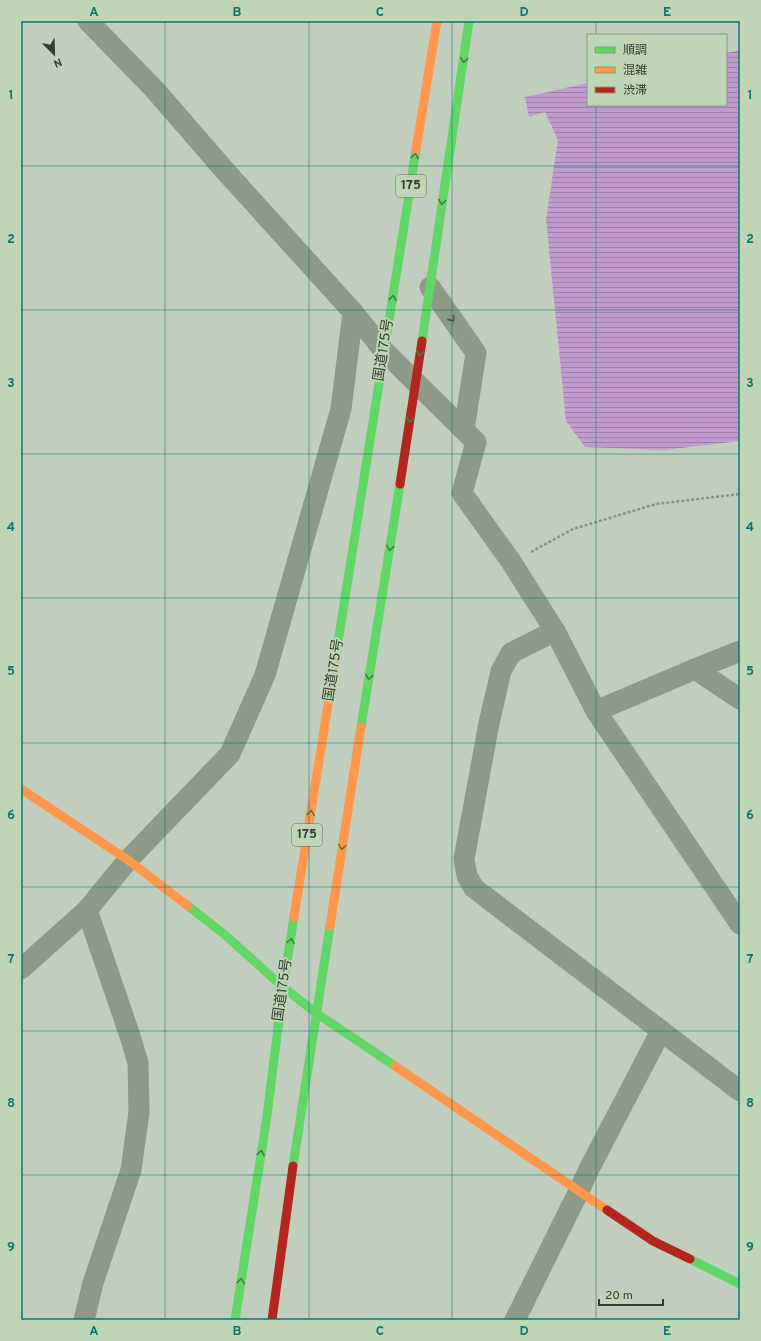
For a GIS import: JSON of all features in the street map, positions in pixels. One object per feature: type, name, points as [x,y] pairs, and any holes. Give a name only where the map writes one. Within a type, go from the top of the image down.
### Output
[{"type":"main road","name":"国道175号","points":[[235,1320],[267,1116],[283,986],[437,21]]},
{"type":"main road","name":"175","points":[[272,1320],[316,1013],[416,382],[470,21]]},
{"type":"main road","points":[[21,789],[128,860],[224,934],[316,1013],[653,1241],[740,1284]]},
{"type":"street","points":[[88,21],[155,90],[227,173],[353,312],[384,350],[476,442],[462,492],[512,563],[555,631],[596,711],[740,924]]},
{"type":"street","points":[[430,287],[476,354],[464,430]]},
{"type":"street","points":[[21,969],[87,910],[128,860],[230,754],[265,675],[341,409],[353,312]]},
{"type":"street","points":[[555,631],[511,653],[501,671],[489,724],[464,859],[467,876],[474,888],[740,1091]]},
{"type":"street","points":[[596,711],[740,651]]},
{"type":"street","points":[[695,669],[740,699]]},
{"type":"street","points":[[84,1320],[93,1283],[131,1170],[139,1112],[138,1063],[87,910]]},
{"type":"street","points":[[515,1320],[588,1170],[661,1031]]},
{"type":"path","points":[[512,563],[573,528],[656,504],[740,494]]},
{"type":"shaded area","points":[[740,50],[740,441],[664,450],[585,447],[566,421],[546,219],[558,140],[545,112],[529,117],[525,97],[587,83],[587,106],[727,106],[727,53]]},
{"type":"traffic: fast","points":[[422,341],[469,21]]},
{"type":"traffic: fast","points":[[336,655],[416,150]]},
{"type":"traffic: fast","points":[[361,727],[400,484]]},
{"type":"traffic: fast","points":[[188,906],[224,934],[283,987],[316,1013],[395,1066]]},
{"type":"traffic: fast","points":[[235,1320],[267,1116],[283,987],[294,917]]},
{"type":"traffic: fast","points":[[293,1166],[330,926]]},
{"type":"traffic: fast","points":[[690,1259],[740,1284]]},
{"type":"traffic: slow","points":[[416,150],[437,21]]},
{"type":"traffic: slow","points":[[294,917],[336,655]]},
{"type":"traffic: slow","points":[[330,926],[361,727]]},
{"type":"traffic: slow","points":[[21,789],[128,860],[188,906]]},
{"type":"traffic: slow","points":[[395,1066],[607,1210]]},
{"type":"traffic: jam","points":[[400,484],[422,341]]},
{"type":"traffic: jam","points":[[272,1320],[293,1166]]},
{"type":"traffic: jam","points":[[607,1210],[653,1241],[690,1259]]}]
